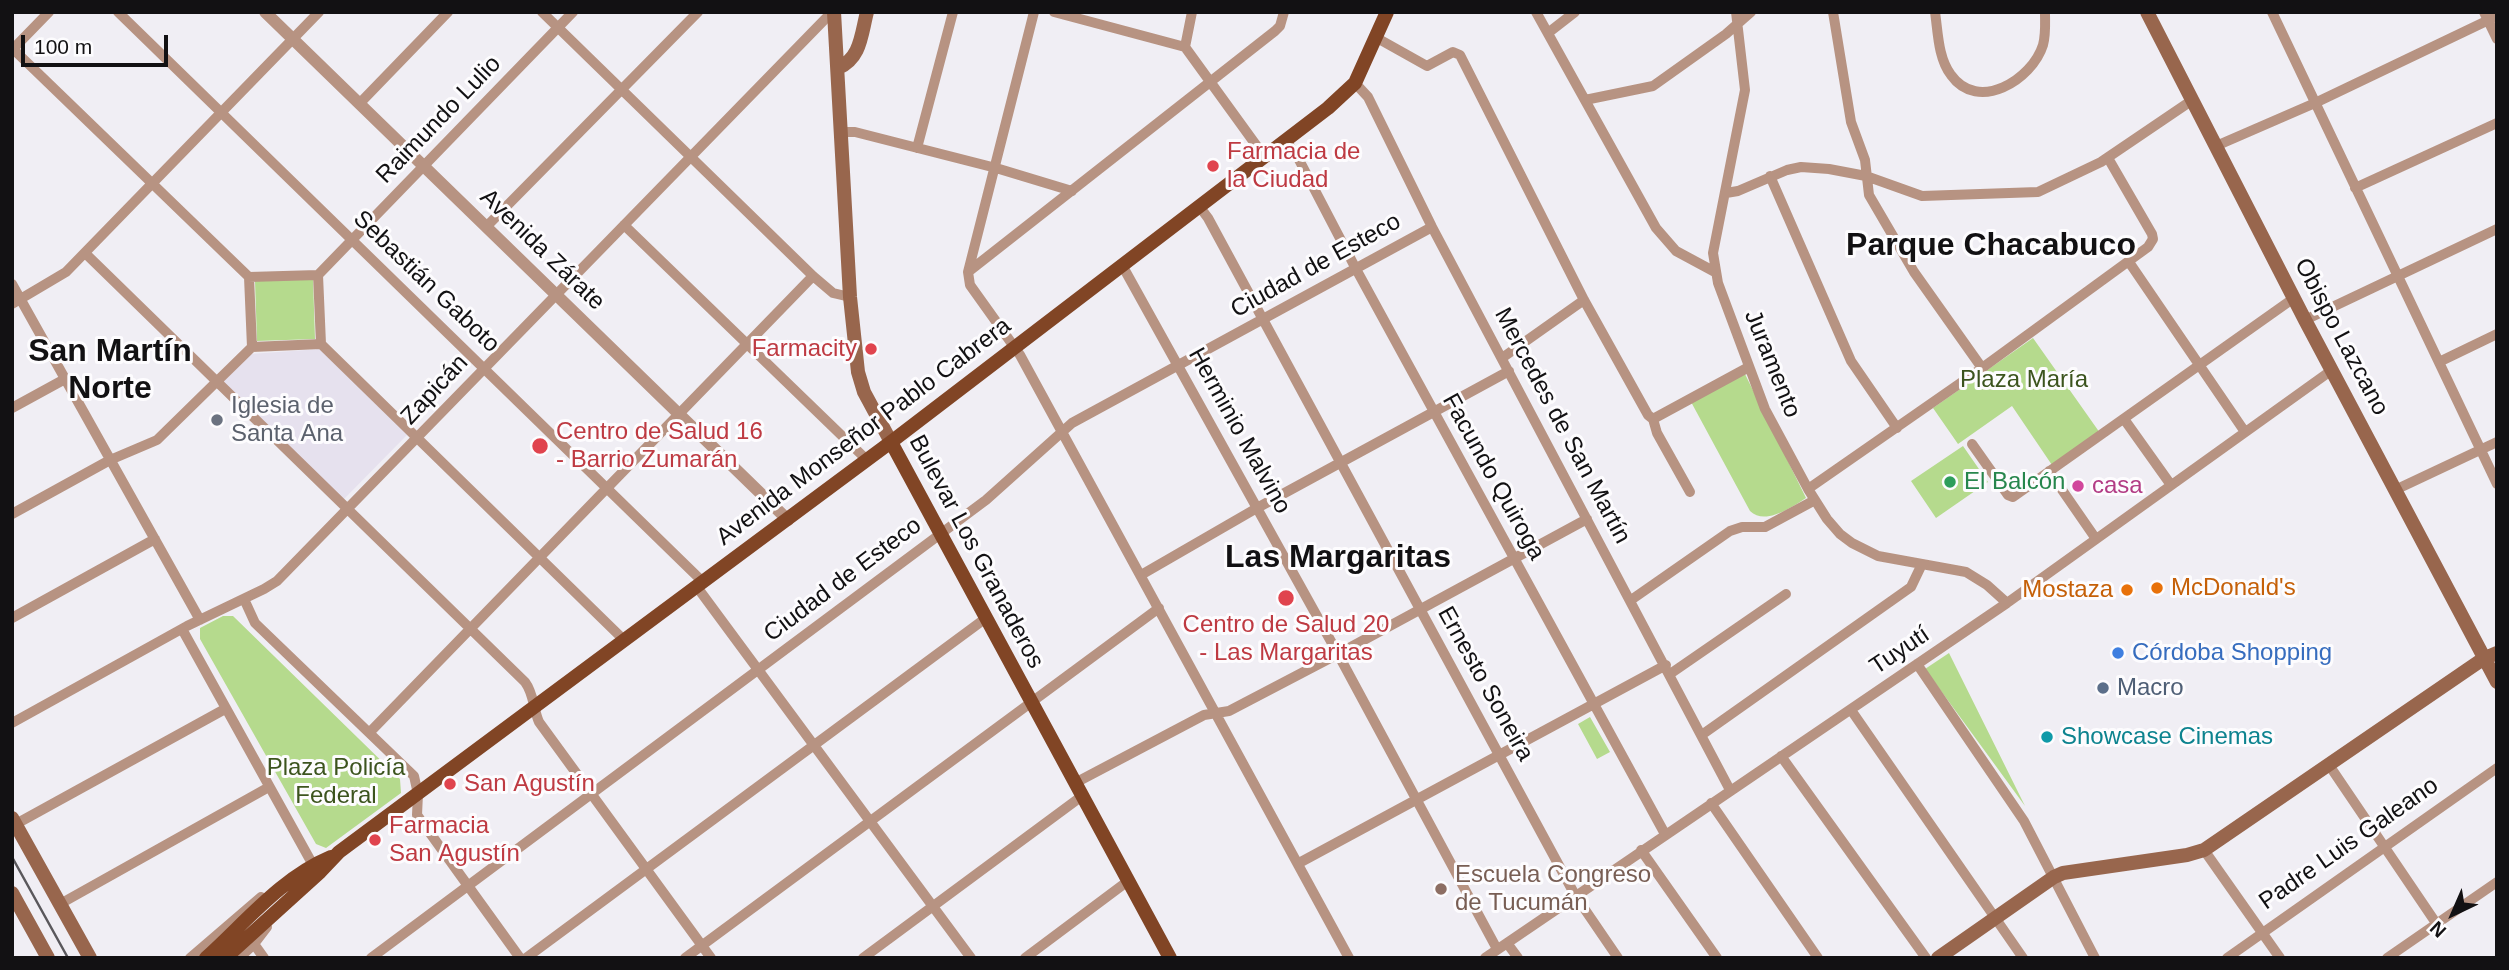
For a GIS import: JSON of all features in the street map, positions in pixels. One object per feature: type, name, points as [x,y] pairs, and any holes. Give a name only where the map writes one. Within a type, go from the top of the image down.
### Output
[{"type":"main road","points":[[838,68],[850,62],[857,53],[867,12]]},
{"type":"main road","name":"Avenida Monseñor Pablo Cabrera","points":[[206,958],[286,883],[313,865],[332,857],[788,520],[1343,97],[1355,83],[1387,12]]},
{"type":"main road","name":"Obispo Lazcano","points":[[2147,12],[2395,490],[2490,656],[2497,682]]},
{"type":"main road","name":"Bulevar Los Granaderos","points":[[831,17],[838,68],[850,297],[860,382],[1170,958]]},
{"type":"main road","points":[[1937,958],[2063,873],[2187,855],[2204,850],[2490,656]]},
{"type":"main road","points":[[14,821],[90,958]]},
{"type":"main road","name":"Avenida Monseñor Pablo Cabrera","points":[[225,958],[320,873],[332,857]]},
{"type":"main road","points":[[12,893],[48,958]]},
{"type":"street","points":[[49,12],[13,49],[249,277],[252,347]]},
{"type":"street","name":"Sebastián Gaboto","points":[[118,12],[608,488],[700,585],[971,958]]},
{"type":"street","name":"Avenida Zárate","points":[[265,12],[788,520]]},
{"type":"street","points":[[17,301],[66,272],[319,12]]},
{"type":"street","points":[[360,103],[448,12]]},
{"type":"street","points":[[542,12],[813,276],[833,293],[850,297]]},
{"type":"street","name":"Raimundo Lulio","points":[[318,275],[573,12]]},
{"type":"street","points":[[487,226],[698,12]]},
{"type":"street","points":[[815,12],[831,17]]},
{"type":"street","points":[[918,148],[953,12]]},
{"type":"street","points":[[1034,12],[968,272],[974,293],[1014,347],[1062,431],[1349,958]]},
{"type":"street","points":[[1054,12],[1185,47],[1264,156]]},
{"type":"street","points":[[1185,47],[1192,12]]},
{"type":"street","points":[[968,272],[1275,31],[1280,26],[1284,12]]},
{"type":"street","points":[[1536,12],[1656,228],[1676,251],[1714,272]]},
{"type":"street","points":[[1548,33],[1575,12]]},
{"type":"street","name":"Juramento","points":[[1735,12],[1745,90],[1715,237],[1714,272],[1747,368],[1765,409],[1827,519],[1852,543],[1878,556],[1966,572],[2007,603]]},
{"type":"street","points":[[1584,100],[1653,86],[1751,12]]},
{"type":"street","points":[[1833,12],[1851,122],[1864,160],[1869,195],[1914,272],[1982,368]]},
{"type":"street","points":[[1935,12],[1942,55],[1950,74],[1962,85],[1980,92],[2006,87],[2028,70],[2043,45],[2045,12]]},
{"type":"street","points":[[2272,12],[2497,484]]},
{"type":"street","points":[[2216,146],[2315,103],[2489,16],[2497,39]]},
{"type":"street","name":"Zapicán","points":[[12,723],[181,629],[277,581],[417,440],[556,293],[831,17]]},
{"type":"street","points":[[1377,38],[1427,66],[1453,52],[1460,55],[1584,300],[1648,415],[1653,419],[1657,433],[1690,492]]},
{"type":"street","name":"Mercedes de San Martín","points":[[1355,83],[1368,97],[1432,227],[1703,734],[1730,790]]},
{"type":"street","points":[[1726,193],[1801,167],[1866,176],[1922,196],[2046,190],[2108,158],[2191,101]]},
{"type":"street","points":[[2355,188],[2497,123]]},
{"type":"street","points":[[841,132],[855,132],[918,148],[1072,191]]},
{"type":"street","name":"Facundo Quiroga","points":[[1285,140],[1296,154],[1356,269],[1665,834]]},
{"type":"street","points":[[1808,489],[1982,368],[2148,247],[2153,239],[2152,234],[2108,158]]},
{"type":"street","points":[[1770,176],[1851,361],[1897,428]]},
{"type":"street","name":"Ernesto Soneira","points":[[1199,206],[1263,318],[1575,895],[1618,958]]},
{"type":"street","points":[[624,225],[867,460]]},
{"type":"street","name":"Ciudad de Esteco","points":[[371,958],[1003,486],[1072,423],[1432,227]]},
{"type":"street","points":[[2305,320],[2497,229]]},
{"type":"street","points":[[85,253],[525,682],[532,693],[539,722],[710,958]]},
{"type":"street","points":[[2129,262],[2245,432]]},
{"type":"street","name":"Herminio Malvino","points":[[1122,265],[1338,654],[1497,949]]},
{"type":"street","points":[[249,277],[318,275],[321,344],[625,641]]},
{"type":"street","points":[[370,732],[813,276]]},
{"type":"street","points":[[12,284],[17,301],[65,379],[200,620]]},
{"type":"street","points":[[1972,444],[2008,495],[2014,497],[2294,298]]},
{"type":"street","points":[[1502,358],[1584,300]]},
{"type":"street","points":[[2439,362],[2497,334]]},
{"type":"street","points":[[12,514],[110,460],[157,440],[252,347],[321,344]]},
{"type":"street","points":[[1653,419],[1747,368]]},
{"type":"street","name":"Tuyutí","points":[[1485,958],[2007,603],[2332,370]]},
{"type":"street","points":[[1141,575],[1257,508],[1509,371]]},
{"type":"street","points":[[12,408],[65,379]]},
{"type":"street","points":[[2124,419],[2171,485]]},
{"type":"street","points":[[2395,490],[2497,442]]},
{"type":"street","points":[[2049,471],[2096,539]]},
{"type":"street","points":[[1631,600],[1730,531],[1742,527],[1765,527],[1815,500]]},
{"type":"street","points":[[1075,783],[1204,715],[1228,711],[1587,519]]},
{"type":"street","points":[[12,618],[155,539]]},
{"type":"street","points":[[1703,734],[1911,587],[1920,574],[1922,564]]},
{"type":"street","points":[[1299,863],[1594,704],[1668,669],[1786,594]]},
{"type":"street","points":[[244,599],[255,623],[414,776],[418,794],[417,815],[520,958]]},
{"type":"street","points":[[685,958],[1159,608]]},
{"type":"street","points":[[526,958],[986,618]]},
{"type":"street","points":[[181,629],[313,865]]},
{"type":"street","points":[[1917,664],[2024,821],[2095,958]]},
{"type":"street","points":[[14,821],[225,709]]},
{"type":"street","points":[[1851,710],[2023,958]]},
{"type":"street","points":[[1781,756],[1926,958]]},
{"type":"street","points":[[2329,765],[2436,923]]},
{"type":"street","name":"Padre Luis Galeano","points":[[2227,958],[2497,768]]},
{"type":"street","points":[[60,904],[269,787]]},
{"type":"street","points":[[863,958],[1082,796]]},
{"type":"street","points":[[1711,803],[1818,958]]},
{"type":"street","points":[[1641,850],[1717,958]]},
{"type":"street","points":[[2204,850],[2280,958]]},
{"type":"street","points":[[1025,958],[1128,881]]},
{"type":"street","points":[[2387,958],[2497,882]]},
{"type":"street","name":"Avenida Monseñor Pablo Cabrera","points":[[190,958],[258,899],[286,883]]},
{"type":"street","name":"Avenida Monseñor Pablo Cabrera","points":[[239,958],[254,944],[282,905]]},
{"type":"street","points":[[1507,943],[1518,958]]},
{"type":"street","points":[[254,944],[264,958]]},
{"type":"shaded area","points":[[320,349],[407,435],[343,500],[222,383],[250,354]]},
{"type":"green space","points":[[313,279],[315,339],[257,341],[255,281]]},
{"type":"green space","name":"Plaza María","points":[[2033,338],[2100,433],[2054,468],[2012,406],[1958,444],[1933,408]]},
{"type":"green space","points":[[1744,372],[1806,498],[1771,516],[1763,517],[1750,511],[1690,400]]},
{"type":"green space","name":"El Balcón","points":[[1963,446],[1988,482],[1936,518],[1911,481]]},
{"type":"green space","name":"Plaza Policía Federal","points":[[223,616],[233,616],[400,779],[401,793],[326,848],[316,844],[200,639],[200,628]]},
{"type":"green space","points":[[1949,653],[2025,806],[1925,669]]},
{"type":"green space","points":[[1590,717],[1610,752],[1597,759],[1578,724]]},
{"type":"railway","points":[[12,857],[68,958]]},
{"type":"place","name":"Farmacia de la Ciudad","points":[[1213,166]]},
{"type":"place","name":"Farmacity","points":[[871,349]]},
{"type":"place","name":"Iglesia de Santa Ana","points":[[217,420]]},
{"type":"place","name":"Centro de Salud 16 - Barrio Zumarán","points":[[540,446]]},
{"type":"place","name":"El Balcón","points":[[1950,482]]},
{"type":"place","name":"casa","points":[[2078,486]]},
{"type":"place","name":"McDonald's","points":[[2157,588]]},
{"type":"place","name":"Mostaza","points":[[2127,590]]},
{"type":"place","name":"Centro de Salud 20 - Las Margaritas","points":[[1286,598]]},
{"type":"place","name":"Córdoba Shopping","points":[[2118,653]]},
{"type":"place","name":"Macro","points":[[2103,688]]},
{"type":"place","name":"Showcase Cinemas","points":[[2047,737]]},
{"type":"place","name":"San Agustín","points":[[450,784]]},
{"type":"place","name":"Farmacia San Agustín","points":[[375,840]]},
{"type":"place","name":"Escuela Congreso de Tucumán","points":[[1441,889]]},
{"type":"district","name":"Parque Chacabuco","points":[[1991,246]]},
{"type":"district","name":"San Martín Norte","points":[[110,370]]},
{"type":"district","name":"Las Margaritas","points":[[1338,558]]}]
